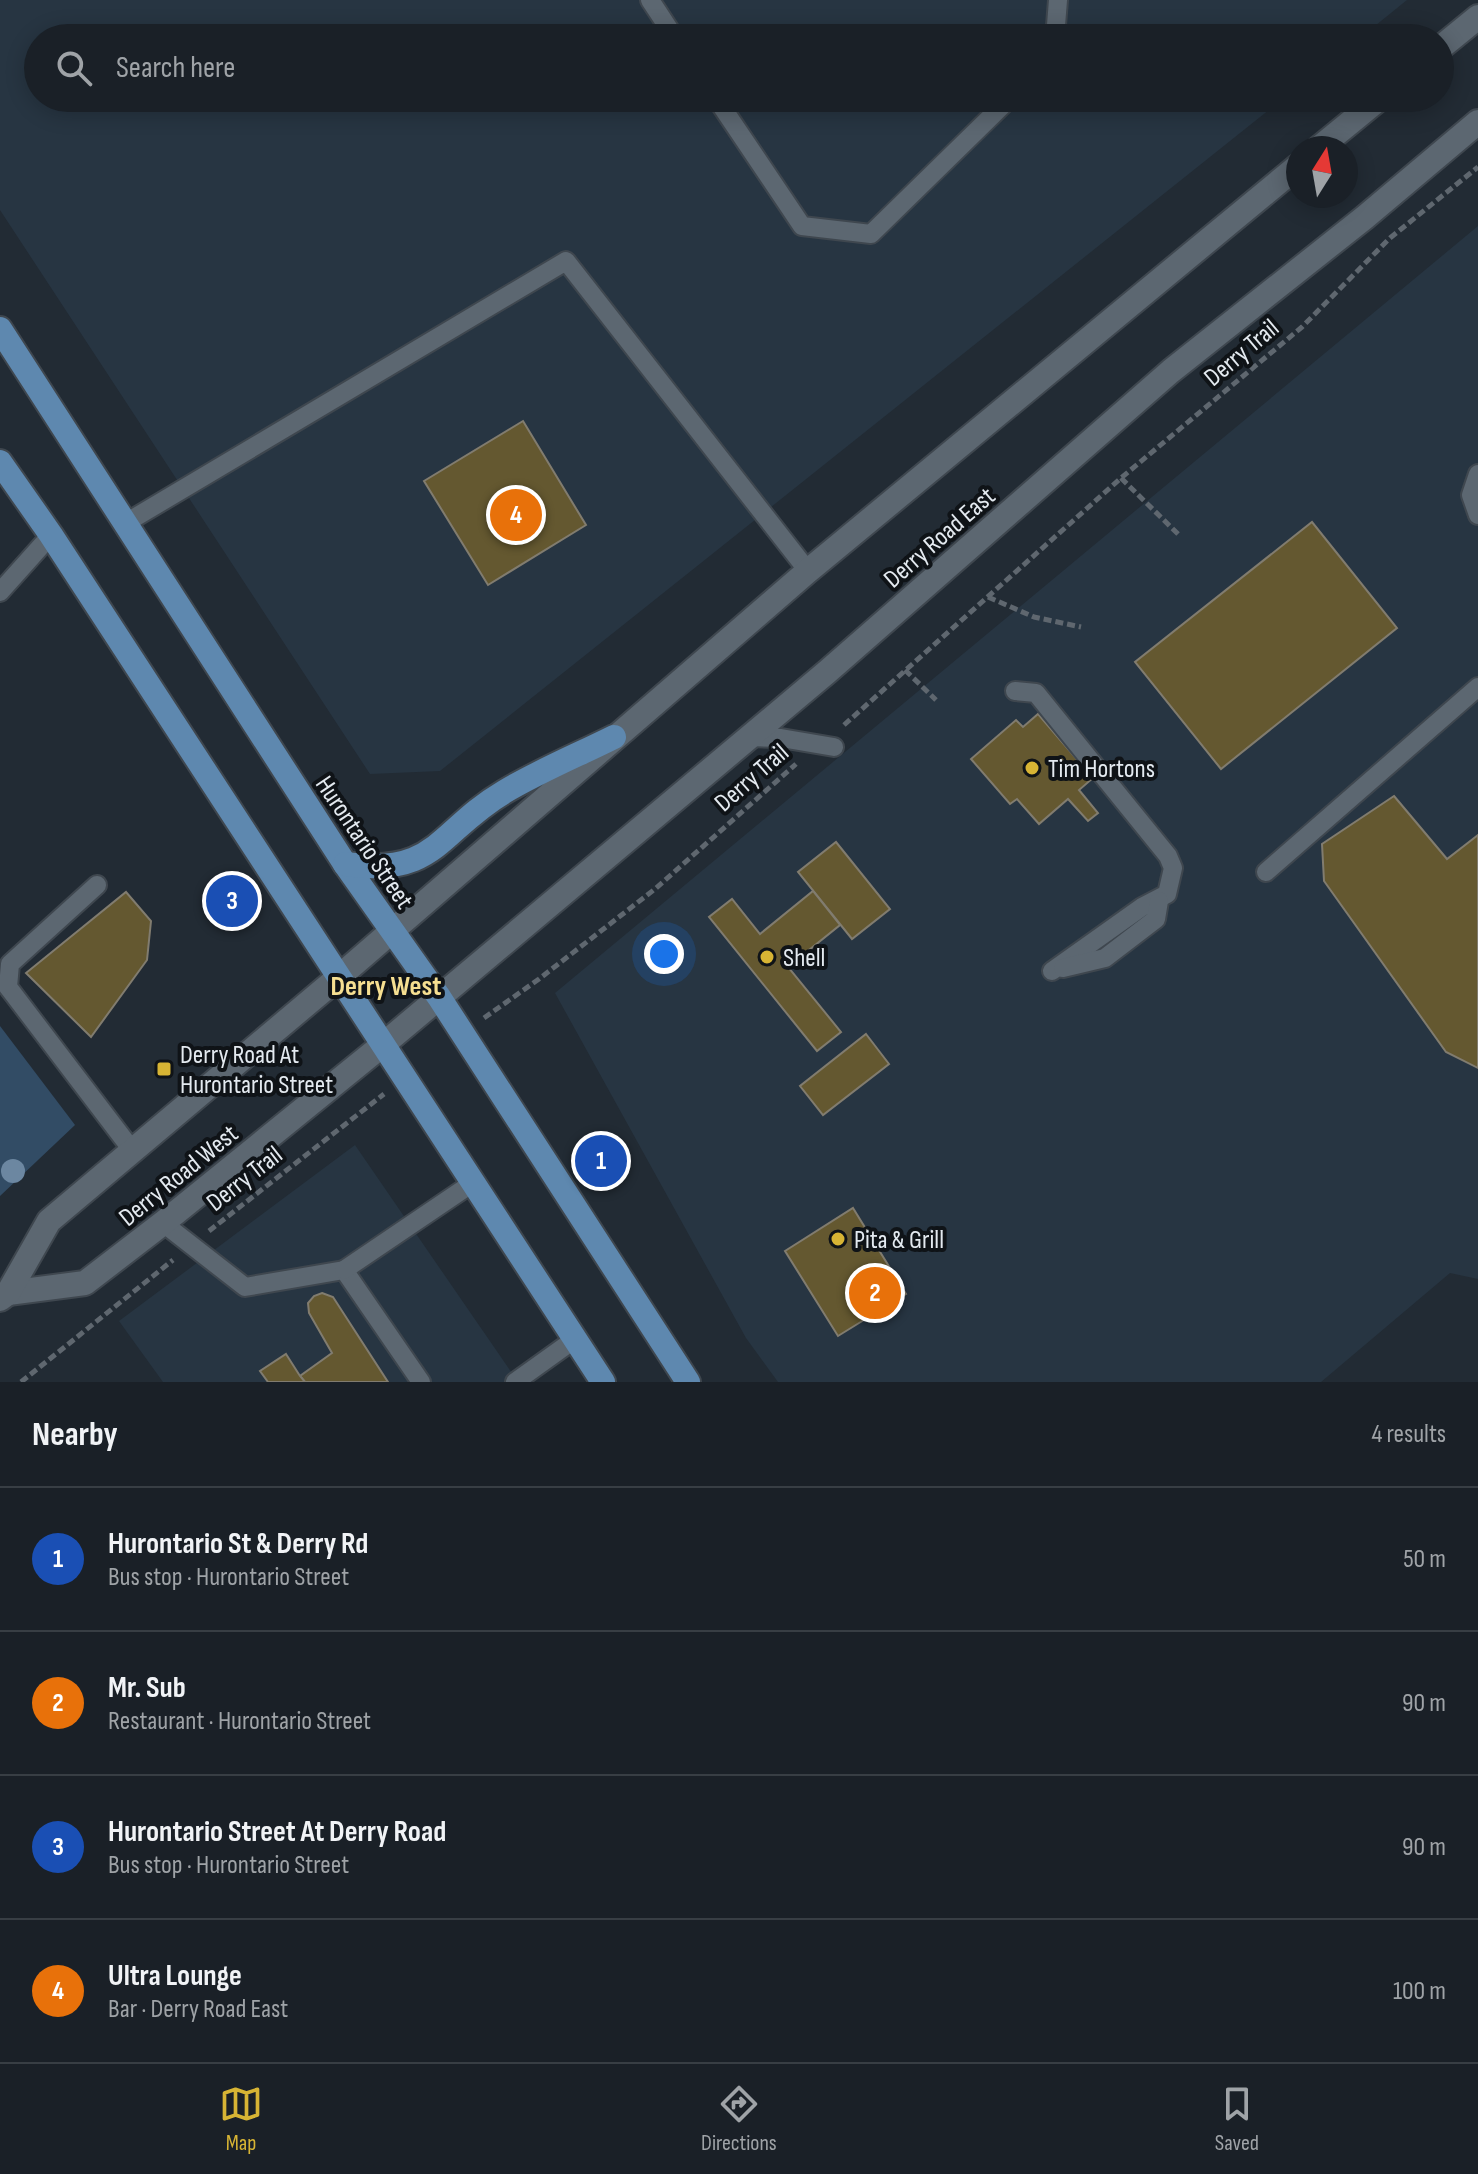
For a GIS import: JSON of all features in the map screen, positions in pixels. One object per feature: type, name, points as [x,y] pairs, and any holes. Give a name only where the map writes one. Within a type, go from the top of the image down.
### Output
[{"type":"main road","points":[[1454,37],[1478,17]]},
{"type":"main road","points":[[1334,136],[1363,112]]},
{"type":"main road","name":"Derry Road East","points":[[439,997],[851,651],[1171,371],[1364,218],[1478,122]]},
{"type":"main road","points":[[340,976],[808,571],[1286,176]]},
{"type":"main road","name":"Hurontario Street","points":[[0,329],[345,864],[439,997],[688,1382]]},
{"type":"main road","points":[[0,462],[385,1043],[603,1382]]},
{"type":"main road","points":[[345,864],[374,868],[399,865],[423,857],[503,793],[614,737]]},
{"type":"main road","name":"Derry Road West","points":[[4,1296],[49,1221],[340,976]]},
{"type":"main road","name":"Derry Road West","points":[[4,1296],[85,1283],[439,997]]},
{"type":"lane","points":[[650,0],[666,24]]},
{"type":"lane","points":[[1056,24],[1058,0]]},
{"type":"lane","points":[[725,112],[802,226],[871,234],[996,112]]},
{"type":"lane","points":[[124,524],[566,261],[808,571]]},
{"type":"lane","points":[[1478,474],[1471,495],[1478,515]]},
{"type":"lane","points":[[0,592],[51,535]]},
{"type":"lane","points":[[1266,872],[1478,687]]},
{"type":"lane","points":[[1015,691],[1036,693],[1168,856],[1173,868],[1167,894],[1159,901],[1156,919],[1105,958],[1052,971]]},
{"type":"lane","points":[[749,737],[781,738],[827,746]]},
{"type":"lane","points":[[97,885],[10,964],[8,987],[132,1150]]},
{"type":"lane","points":[[163,1223],[245,1287],[344,1270],[474,1182]]},
{"type":"lane","points":[[344,1270],[421,1382]]},
{"type":"lane","points":[[515,1382],[575,1339]]},
{"type":"path","name":"Derry Trail","points":[[462,1033],[539,979],[655,889],[779,778],[827,746],[905,670],[1121,478],[1302,327],[1390,238],[1478,167]]},
{"type":"path","points":[[1121,478],[1180,536]]},
{"type":"path","points":[[988,597],[1034,617],[1081,627]]},
{"type":"path","points":[[905,670],[936,700]]},
{"type":"path","name":"Derry Trail","points":[[21,1382],[407,1077]]},
{"type":"shaded area","points":[[0,0],[1407,0],[1377,24],[24,24],[24,112],[1266,112],[440,771],[370,774],[0,210]]},
{"type":"shaded area","points":[[1478,226],[1478,1279],[1450,1273],[1321,1382],[778,1382],[746,1338],[555,993]]},
{"type":"shaded area","points":[[0,1026],[75,1125],[0,1196]]},
{"type":"shaded area","points":[[355,1145],[518,1382],[163,1382],[119,1321]]},
{"type":"building","points":[[523,421],[586,525],[488,585],[424,481]]},
{"type":"building","points":[[1312,522],[1397,628],[1221,769],[1135,662]]},
{"type":"building","name":"Tim Hortons","points":[[1038,714],[1093,778],[1079,790],[1098,813],[1088,821],[1068,799],[1039,824],[1017,799],[1010,804],[971,759],[1016,720],[1023,727]]},
{"type":"building","points":[[1394,796],[1447,859],[1478,835],[1478,1068],[1446,1052],[1324,881],[1322,844]]},
{"type":"building","points":[[836,842],[890,909],[852,939],[798,872]]},
{"type":"building","points":[[813,891],[840,925],[788,967],[841,1032],[817,1051],[709,917],[732,899],[760,934]]},
{"type":"building","points":[[126,892],[151,921],[147,960],[91,1037],[26,973]]},
{"type":"building","points":[[866,1034],[889,1064],[823,1115],[800,1086]]},
{"type":"building","points":[[853,1208],[906,1294],[838,1336],[785,1251]]},
{"type":"building","points":[[322,1293],[333,1297],[388,1382],[305,1382],[300,1376],[332,1353],[309,1313],[308,1303]]},
{"type":"building","points":[[286,1354],[305,1382],[268,1382],[260,1371]]},
{"type":"place","name":"Ultra Lounge","points":[[516,515]]},
{"type":"place","name":"Tim Hortons","points":[[1032,768]]},
{"type":"place","name":"Hurontario Street At Derry Road","points":[[232,901]]},
{"type":"place","name":"Shell","points":[[767,957]]},
{"type":"place","name":"Derry Road At Hurontario Street","points":[[164,1069]]},
{"type":"place","name":"Hurontario St & Derry Rd","points":[[601,1161]]},
{"type":"place","name":"Pita & Grill","points":[[838,1239]]},
{"type":"place","name":"Mr. Sub","points":[[875,1293]]},
{"type":"district","name":"Derry West","points":[[386,985]]}]
